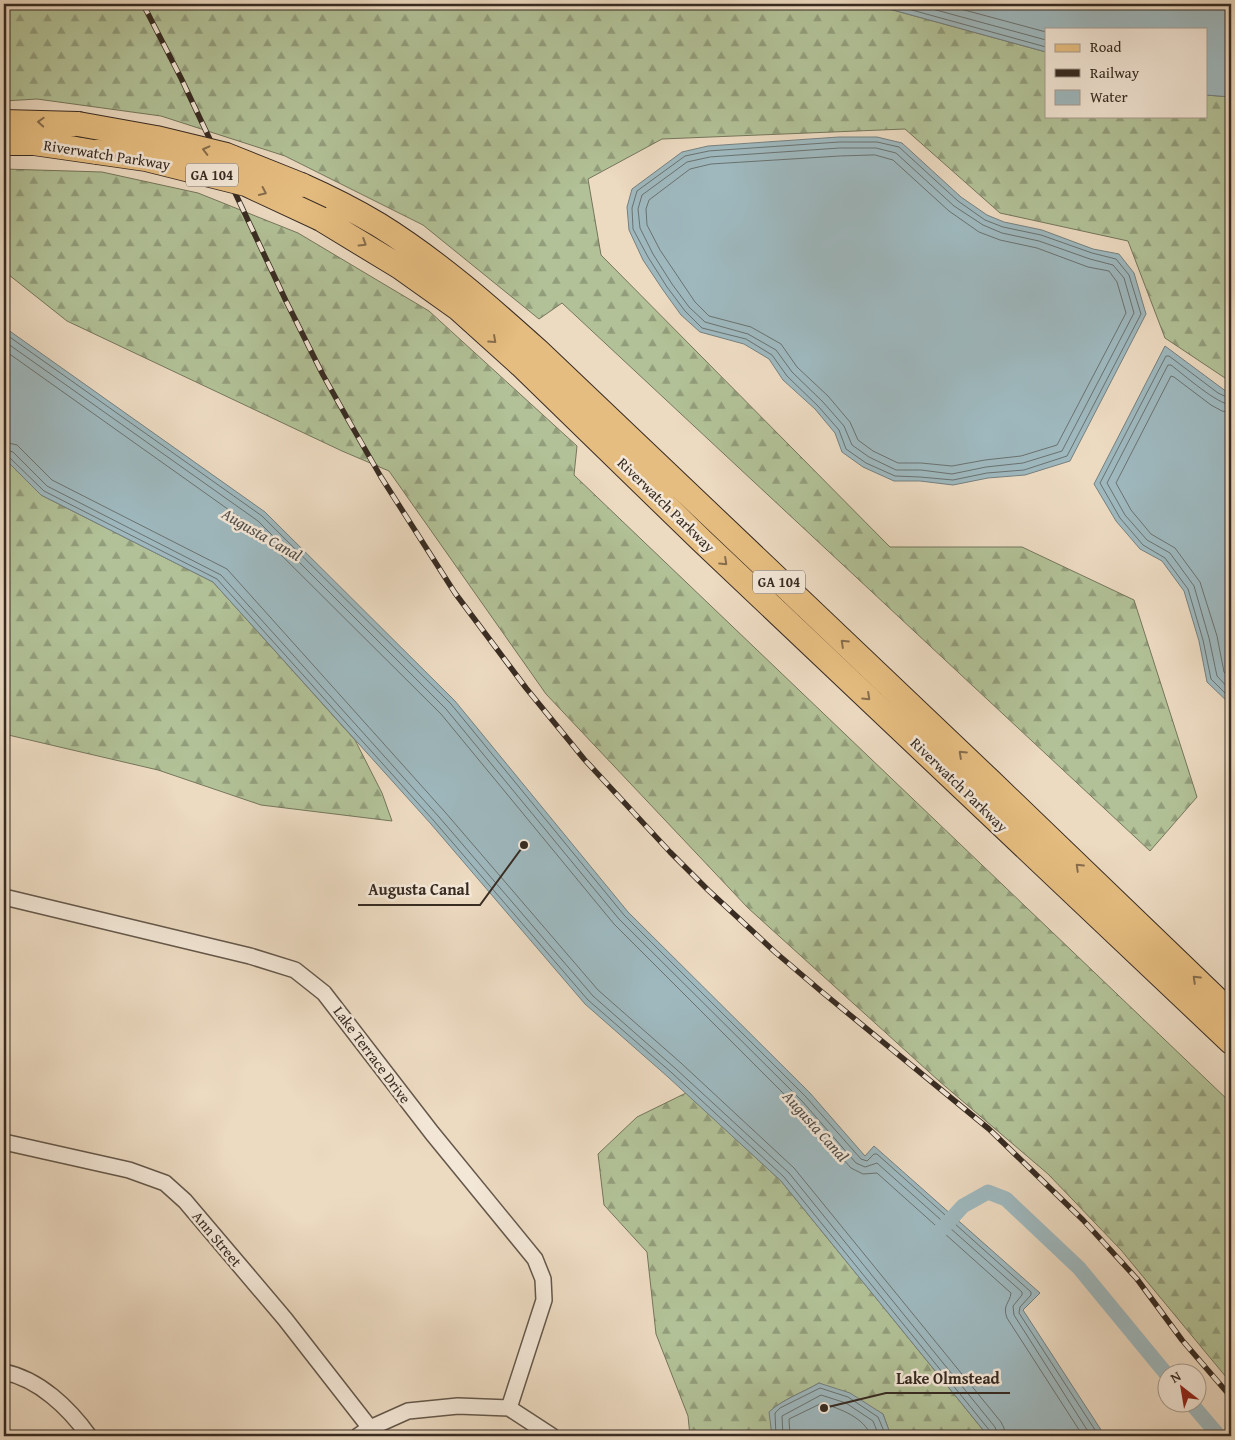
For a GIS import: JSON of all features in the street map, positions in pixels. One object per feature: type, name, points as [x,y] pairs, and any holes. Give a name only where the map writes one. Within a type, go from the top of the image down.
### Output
[{"type":"main road","name":"Riverwatch Parkway","points":[[4,122],[78,124],[156,138],[226,155],[333,199],[379,225],[433,263],[489,307],[546,359],[1231,1013]]},
{"type":"main road","name":"Riverwatch Parkway","points":[[4,144],[34,143],[146,159],[246,184],[321,219],[400,267],[451,304],[522,366],[717,555],[1231,1042]]},
{"type":"street","name":"Lake Terrace Drive","points":[[4,897],[250,956],[295,970],[324,993],[432,1133],[535,1259],[543,1280],[544,1300],[509,1408]]},
{"type":"street","name":"Ann Street","points":[[4,1142],[129,1170],[165,1184],[185,1201],[285,1319],[364,1432]]},
{"type":"street","points":[[4,1372],[32,1383],[55,1398],[78,1421],[89,1436]]},
{"type":"street","points":[[364,1432],[408,1411],[458,1406],[509,1408],[552,1436]]},
{"type":"green space","points":[[4,4],[871,4],[1045,52],[1045,118],[1208,118],[1208,95],[1231,97],[1231,382],[1165,338],[1128,241],[1000,213],[905,129],[662,139],[588,179],[601,255],[890,547],[1022,547],[1134,600],[1197,797],[1150,851],[562,303],[539,319],[423,225],[285,156],[161,116],[37,99],[4,101]]},
{"type":"green space","points":[[4,169],[102,172],[198,193],[298,233],[429,311],[577,446],[574,475],[1231,1103],[1231,1383],[1121,1250],[1048,1174],[939,1081],[748,908],[546,694],[389,471],[342,451],[67,321],[4,271]]},
{"type":"green space","points":[[4,458],[41,495],[213,582],[355,740],[382,793],[392,821],[261,805],[158,770],[4,734]]},
{"type":"green space","points":[[686,1093],[781,1181],[988,1436],[891,1436],[883,1414],[819,1383],[786,1400],[770,1412],[772,1436],[690,1436],[688,1416],[656,1334],[647,1252],[604,1205],[598,1154],[637,1117]]},
{"type":"green space","points":[[1231,1383],[1231,1436],[1227,1436]]},
{"type":"water","points":[[871,4],[1231,4],[1231,97],[1208,95],[1208,28],[1045,28],[1045,52]]},
{"type":"water","points":[[839,137],[877,137],[902,143],[961,197],[987,215],[1004,222],[1042,230],[1093,249],[1119,254],[1134,273],[1146,314],[1070,461],[1025,475],[988,478],[953,485],[920,481],[894,481],[863,467],[842,452],[835,433],[815,409],[783,380],[769,359],[744,344],[700,332],[681,315],[663,290],[643,260],[629,230],[627,207],[632,189],[682,152],[708,146]]},
{"type":"water","points":[[4,327],[265,512],[455,701],[628,912],[810,1093],[865,1156],[874,1146],[1040,1293],[1023,1310],[1105,1436],[988,1436],[781,1181],[585,1004],[431,824],[213,582],[41,495],[4,458]]},
{"type":"water","points":[[1165,346],[1231,395],[1231,705],[1207,682],[1199,641],[1184,591],[1162,561],[1140,549],[1116,521],[1094,484]]},
{"type":"water","points":[[819,1383],[850,1393],[883,1414],[891,1436],[772,1436],[769,1412],[786,1400]]},
{"type":"waterway","points":[[940,1231],[963,1206],[988,1192],[1006,1199],[1079,1268],[1158,1364]]},
{"type":"waterway","points":[[1199,1412],[1219,1436]]},
{"type":"railway","points":[[143,4],[181,78],[323,375],[381,477],[455,593],[526,688],[584,759],[708,890],[775,952],[822,992],[989,1129],[1083,1220],[1137,1279],[1182,1340],[1231,1397]]},
{"type":"place","name":"Augusta Canal","points":[[524,845]]},
{"type":"place","name":"Lake Olmstead","points":[[824,1408]]}]
